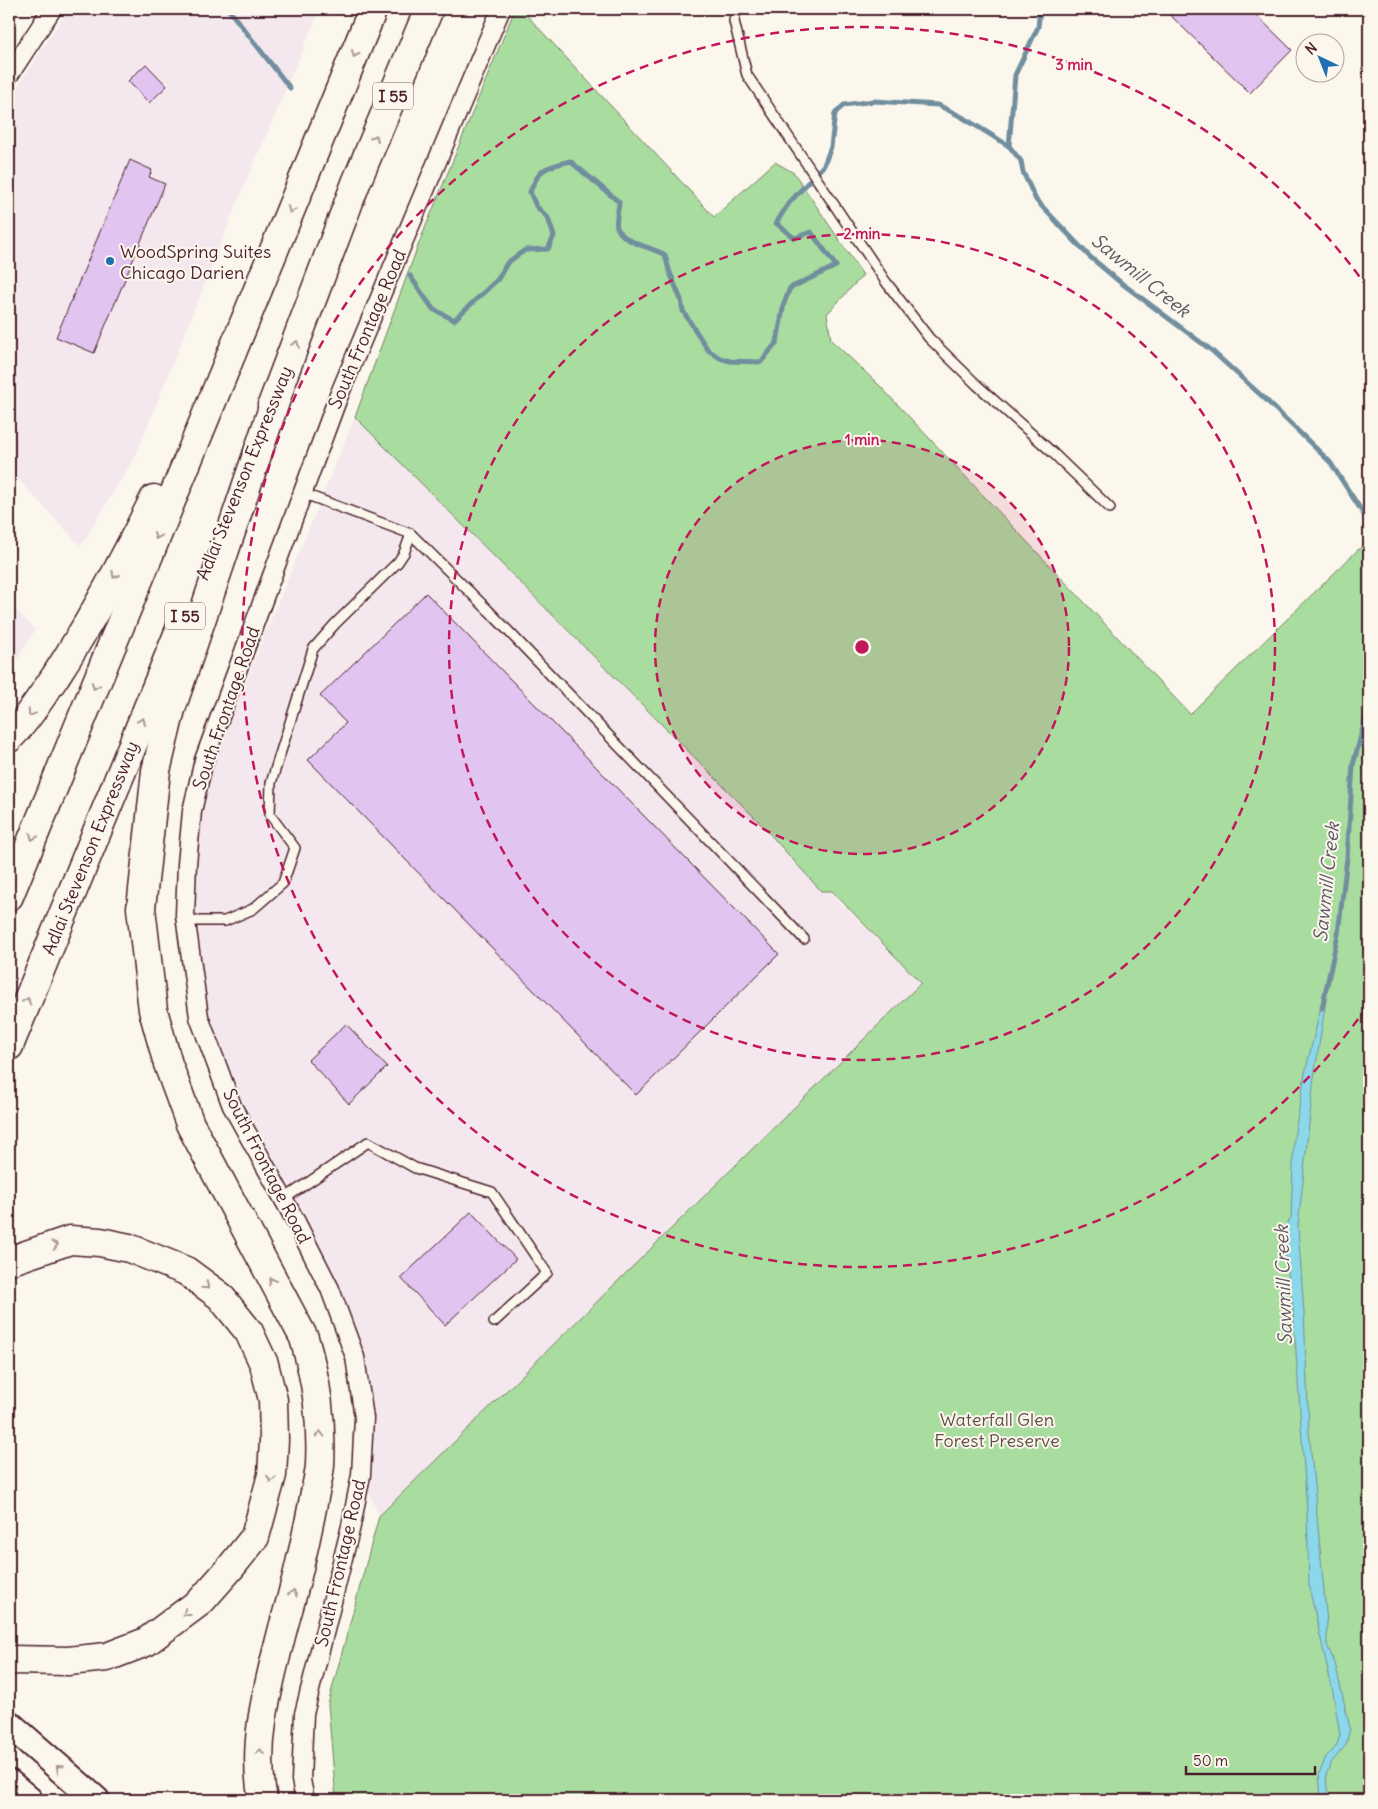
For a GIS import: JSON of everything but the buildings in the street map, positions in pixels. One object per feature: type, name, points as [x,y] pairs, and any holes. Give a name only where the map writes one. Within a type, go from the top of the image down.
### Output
[{"type":"highway","points":[[9,896],[373,9]]},
{"type":"highway","name":"Adlai Stevenson Expressway","points":[[9,1046],[280,387],[356,183],[429,9]]},
{"type":"highway","points":[[9,738],[24,723],[72,651],[125,558],[256,297]]},
{"type":"highway","points":[[263,1800],[260,1784],[260,1734],[267,1687],[305,1546],[320,1468],[318,1401],[314,1372],[304,1338],[190,1124],[168,1064],[153,1010],[141,908],[156,771],[170,709],[280,387]]},
{"type":"highway","points":[[9,1261],[70,1240],[100,1242],[128,1248],[186,1270],[220,1296],[249,1332],[264,1364],[273,1400],[274,1440],[272,1475],[255,1537],[201,1601],[146,1642],[107,1656],[68,1661],[9,1660]]},
{"type":"main road","points":[[9,1724],[96,1800]]},
{"type":"main road","points":[[9,1783],[29,1800]]},
{"type":"street","points":[[9,75],[52,9]]},
{"type":"street","name":"South Frontage Road","points":[[305,1800],[301,1780],[304,1714],[353,1518],[361,1475],[364,1418],[355,1357],[330,1289],[284,1199],[232,1106],[199,1017],[186,921],[187,864],[192,811],[204,760],[337,400],[501,9]]},
{"type":"lane","points":[[736,9],[734,21],[746,75],[886,282],[928,338],[1110,508]]},
{"type":"lane","points":[[302,493],[410,534],[489,611],[804,939]]},
{"type":"lane","points":[[186,921],[225,921],[253,909],[283,884],[295,848],[270,815],[270,783],[313,649],[335,624],[398,562],[404,553],[410,534]]},
{"type":"lane","points":[[284,1199],[368,1142],[415,1168],[492,1192],[547,1273],[494,1322]]},
{"type":"path","points":[[1357,1800],[1369,1796]]},
{"type":"shaded area","points":[[68,9],[320,9],[238,201],[136,455],[81,546],[9,470],[9,100]]},
{"type":"shaded area","points":[[355,417],[921,983],[379,1516],[366,1486],[374,1430],[366,1372],[335,1279],[240,1099],[205,1014],[193,908],[200,817],[218,747]]},
{"type":"shaded area","points":[[9,602],[35,630],[9,673]]},
{"type":"green space","name":"Waterfall Glen Forest Preserve","points":[[515,9],[521,9],[714,217],[775,162],[794,173],[863,275],[827,314],[831,340],[879,385],[1190,714],[1369,539],[1369,1800],[336,1800],[328,1704],[379,1516],[921,983],[832,891],[821,891],[759,822],[355,417],[419,243]]},
{"type":"water","points":[[1332,962],[1314,1077],[1298,1227],[1309,1431],[1327,1623],[1327,1645],[1335,1663],[1350,1728],[1346,1745],[1331,1763],[1326,1775],[1328,1800],[1321,1800],[1319,1774],[1326,1757],[1336,1747],[1340,1735],[1334,1697],[1309,1587],[1307,1512],[1293,1309],[1284,1228],[1291,1218],[1294,1138],[1305,1073]]},
{"type":"waterway","points":[[228,9],[290,88]]},
{"type":"waterway","name":"Sawmill Creek","points":[[1009,146],[1015,75],[1038,27],[1040,9]]},
{"type":"waterway","points":[[410,276],[433,309],[454,320],[498,279],[507,263],[525,250],[548,249],[554,236],[548,218],[536,206],[530,192],[540,173],[549,167],[570,161],[619,202],[617,227],[625,237],[665,255],[683,311],[708,350],[720,358],[730,361],[761,362],[777,342],[784,303],[790,288],[836,266],[811,232],[794,238],[776,223],[789,203],[824,165],[831,147],[835,113],[844,105],[874,101],[938,105],[962,117],[1009,146],[1021,161],[1023,172],[1036,200],[1089,256],[1120,282],[1211,350],[1264,398],[1330,462],[1365,516],[1369,519]]},
{"type":"waterway","name":"Sawmill Creek","points":[[1322,1008],[1338,934],[1347,858],[1353,765],[1369,706]]},
{"type":"place","name":"WoodSpring Suites Chicago Darien","points":[[110,261]]}]
